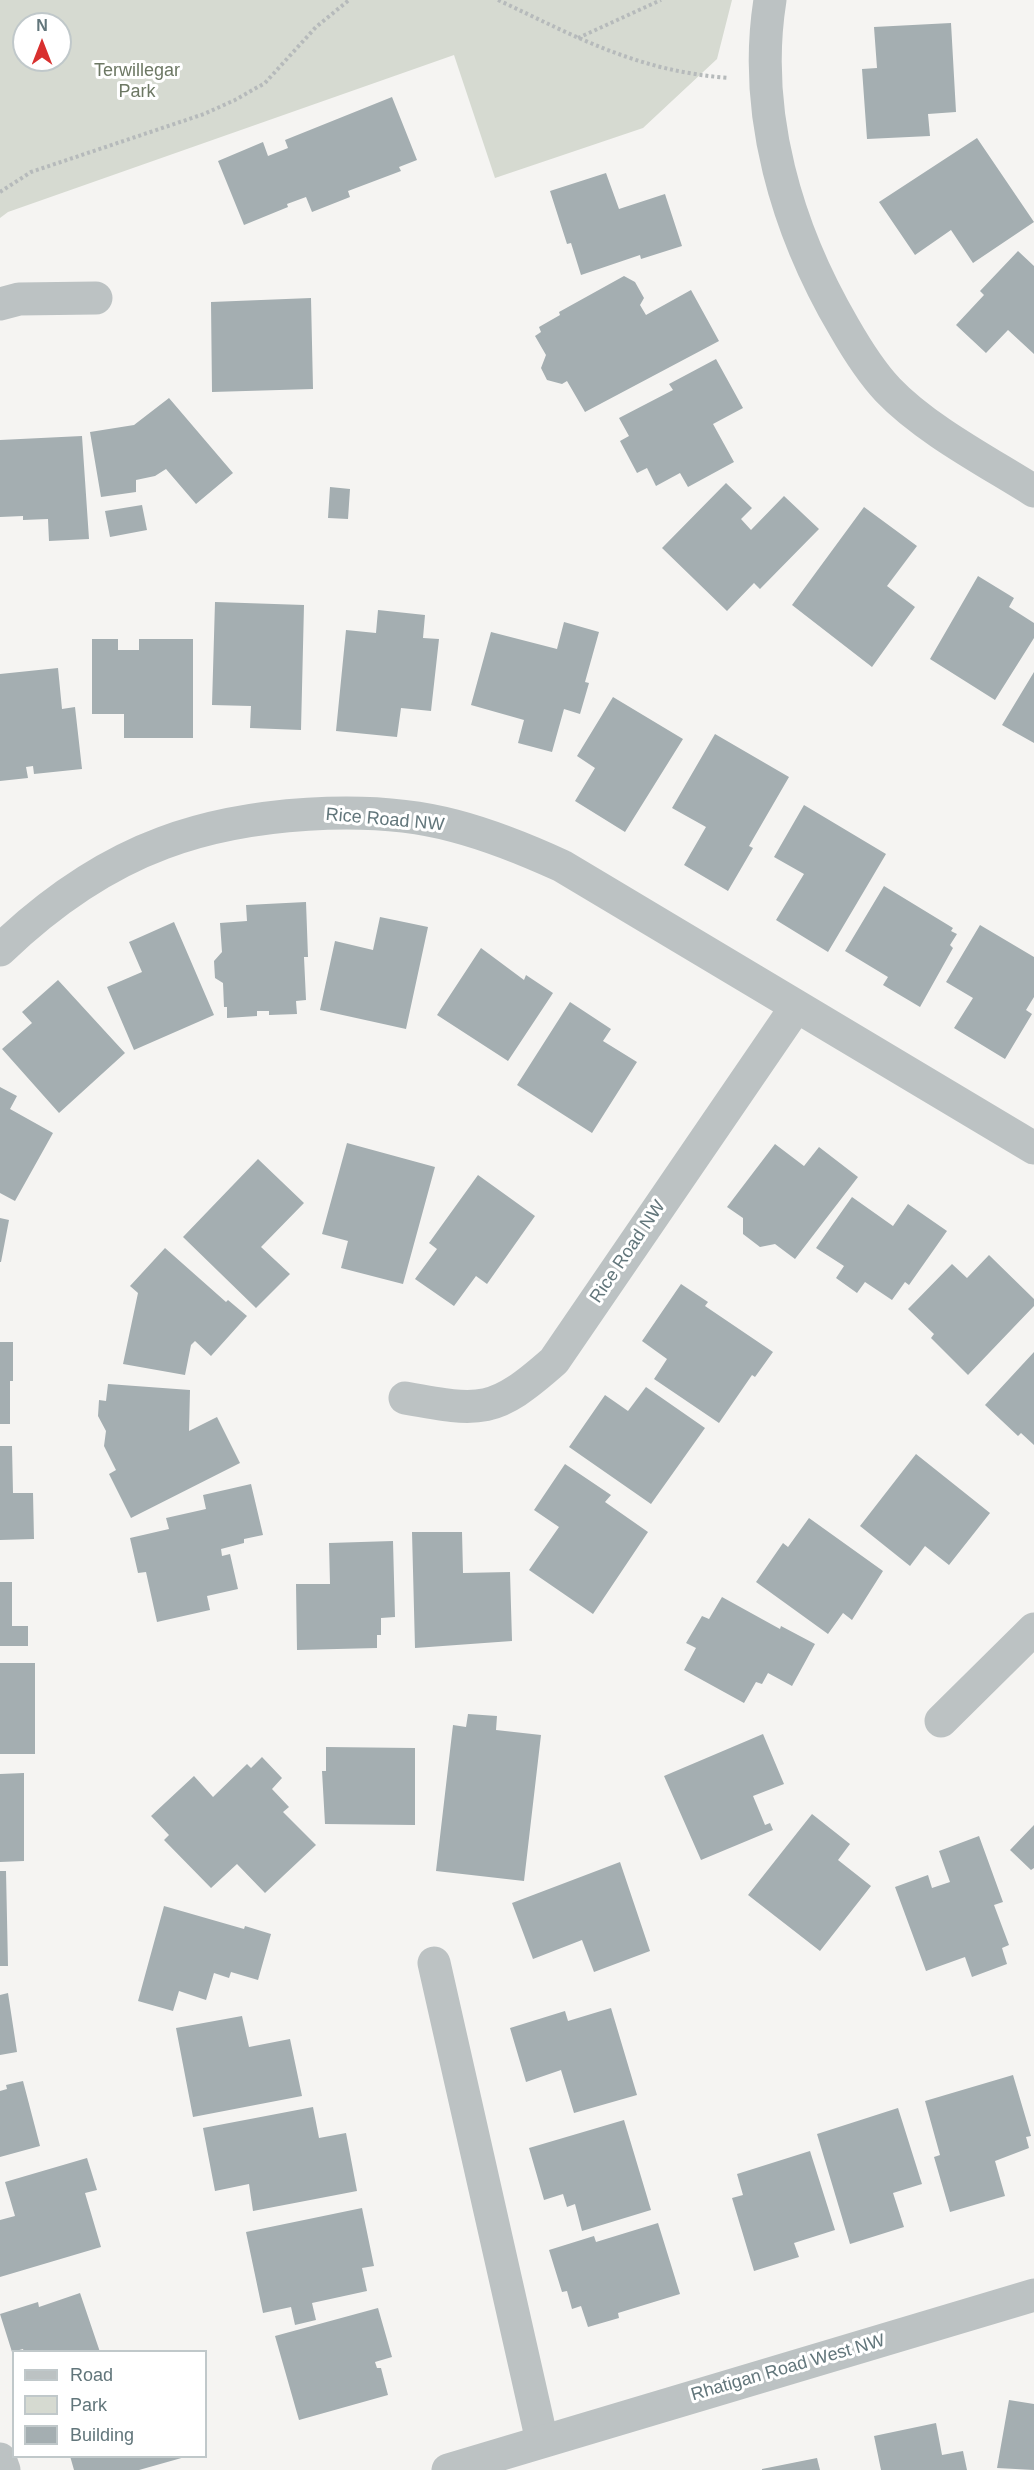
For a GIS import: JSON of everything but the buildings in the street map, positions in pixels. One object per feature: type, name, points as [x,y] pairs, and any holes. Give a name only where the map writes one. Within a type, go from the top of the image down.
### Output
[{"type":"street","points":[[770,0],[765,46],[766,80],[773,141],[785,194],[802,244],[826,296],[854,344],[888,390],[922,418],[1034,491]]},
{"type":"street","points":[[0,304],[19,299],[96,298]]},
{"type":"street","name":"Rice Road NW","points":[[0,950],[39,914],[81,885],[162,843],[232,823],[311,814],[386,816],[453,825],[519,846],[598,887],[1034,1148]]},
{"type":"street","name":"Rice Road NW","points":[[405,1398],[457,1407],[485,1406],[512,1396],[554,1361],[796,1007]]},
{"type":"street","points":[[941,1721],[1034,1629]]},
{"type":"street","points":[[434,1964],[542,2440]]},
{"type":"street","name":"Rhatigan Road West NW","points":[[448,2470],[542,2440],[1034,2295]]},
{"type":"street","points":[[0,2459],[4,2470]]},
{"type":"path","points":[[0,192],[31,172],[204,114],[235,100],[265,83],[316,27],[349,0]]},
{"type":"path","points":[[498,0],[609,52],[676,73],[766,80]]},
{"type":"path","points":[[577,38],[662,0]]},
{"type":"green space","name":"Terwillegar Park","points":[[0,0],[732,0],[717,59],[643,128],[495,178],[454,55],[8,212],[0,218]]}]
